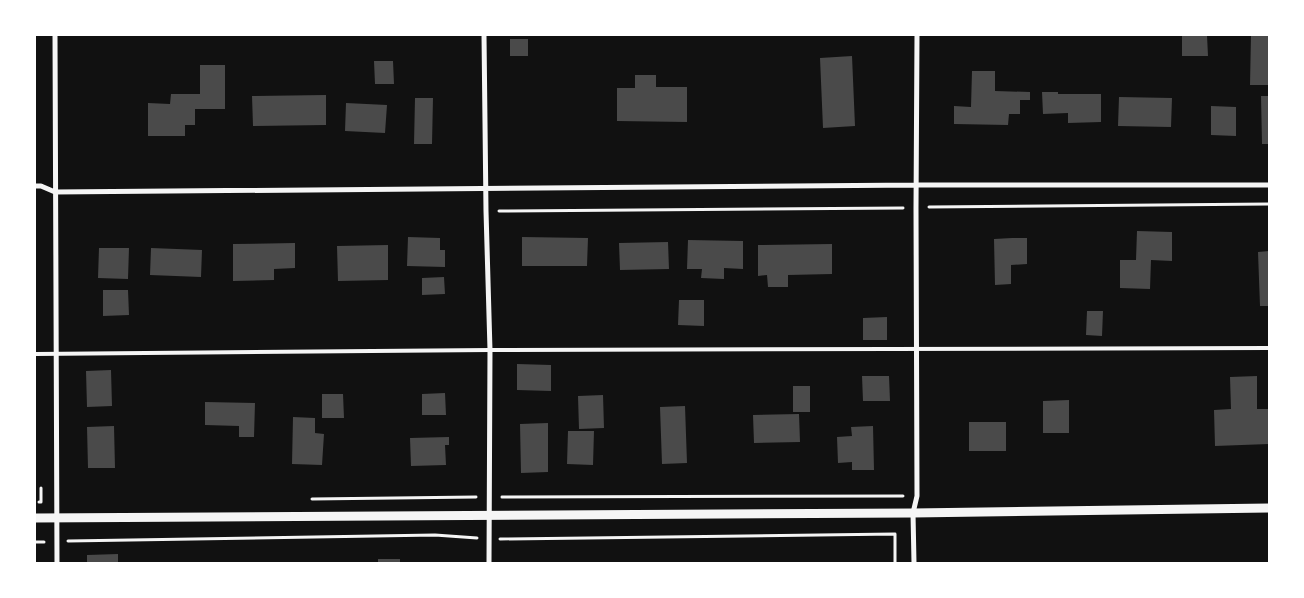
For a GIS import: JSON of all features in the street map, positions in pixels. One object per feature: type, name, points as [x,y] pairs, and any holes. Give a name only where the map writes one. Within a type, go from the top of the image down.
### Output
[{"type":"street","points":[[54,35],[57,563]]},
{"type":"street","points":[[484,35],[490,350],[489,563]]},
{"type":"street","points":[[914,563],[913,513],[917,496],[917,35]]},
{"type":"street","points":[[35,186],[41,186],[54,192],[917,185],[1269,185]]},
{"type":"street","points":[[35,518],[913,513],[1269,508]]},
{"type":"lane","points":[[35,354],[490,350],[1269,348]]},
{"type":"path","points":[[486,211],[1269,204]]},
{"type":"path","points":[[312,499],[917,496]]},
{"type":"building","points":[[1182,35],[1207,35],[1208,56],[1182,56]]},
{"type":"building","points":[[1251,35],[1269,35],[1269,85],[1250,85]]},
{"type":"building","points":[[510,39],[528,39],[528,56],[510,56]]},
{"type":"building","points":[[852,56],[855,126],[823,128],[820,58]]},
{"type":"building","points":[[374,61],[393,61],[394,84],[375,84]]},
{"type":"building","points":[[200,65],[225,65],[225,109],[195,109],[195,125],[185,125],[185,136],[148,136],[148,103],[170,104],[171,94],[200,94]]},
{"type":"building","points":[[972,71],[995,71],[995,91],[1030,92],[1030,100],[1020,100],[1020,114],[1009,114],[1008,125],[954,124],[954,106],[971,107]]},
{"type":"building","points":[[635,75],[656,75],[656,87],[687,87],[687,122],[617,121],[617,88],[635,88]]},
{"type":"building","points":[[1042,92],[1101,94],[1101,122],[1068,123],[1068,113],[1043,114]]},
{"type":"building","points":[[326,95],[326,125],[253,126],[252,96]]},
{"type":"building","points":[[1261,96],[1269,96],[1269,144],[1262,144]]},
{"type":"building","points":[[1119,97],[1172,98],[1171,127],[1118,126]]},
{"type":"building","points":[[415,98],[433,98],[432,144],[414,144]]},
{"type":"building","points":[[346,103],[387,105],[385,133],[345,131]]},
{"type":"building","points":[[1211,106],[1236,107],[1236,136],[1211,135]]},
{"type":"building","points":[[1137,231],[1172,232],[1172,261],[1151,260],[1150,289],[1120,288],[1120,260],[1136,260]]},
{"type":"building","points":[[408,237],[440,238],[440,250],[445,250],[445,267],[407,266]]},
{"type":"building","points":[[522,237],[588,238],[587,266],[522,266]]},
{"type":"building","points":[[1027,238],[1027,264],[1011,265],[1011,284],[995,285],[994,239]]},
{"type":"building","points":[[688,240],[743,241],[743,269],[724,268],[724,279],[701,278],[702,269],[687,269]]},
{"type":"building","points":[[668,242],[669,269],[620,270],[619,243]]},
{"type":"building","points":[[295,243],[295,268],[274,269],[274,280],[233,281],[233,244]]},
{"type":"building","points":[[832,244],[832,274],[788,275],[788,287],[768,287],[767,275],[758,276],[758,245]]},
{"type":"building","points":[[388,245],[388,280],[338,281],[337,246]]},
{"type":"building","points":[[99,248],[129,248],[128,279],[98,278]]},
{"type":"building","points":[[151,248],[202,250],[201,277],[150,275]]},
{"type":"building","points":[[1269,251],[1269,306],[1260,306],[1258,252]]},
{"type":"building","points":[[444,277],[445,294],[422,295],[422,278]]},
{"type":"building","points":[[103,290],[128,290],[129,315],[103,316]]},
{"type":"building","points":[[679,300],[704,300],[704,326],[678,325]]},
{"type":"building","points":[[1087,311],[1103,311],[1102,336],[1086,335]]},
{"type":"building","points":[[887,317],[887,340],[863,340],[863,318]]},
{"type":"building","points":[[517,364],[551,365],[551,391],[517,390]]},
{"type":"building","points":[[111,370],[112,406],[87,407],[86,371]]},
{"type":"building","points":[[862,376],[889,376],[890,401],[863,401]]},
{"type":"building","points":[[1257,376],[1257,409],[1269,409],[1269,444],[1215,446],[1214,410],[1231,409],[1230,377]]},
{"type":"building","points":[[793,386],[810,386],[810,412],[793,412]]},
{"type":"building","points":[[445,393],[446,415],[422,415],[422,394]]},
{"type":"building","points":[[322,394],[343,394],[344,418],[322,418]]},
{"type":"building","points":[[603,395],[604,428],[579,429],[578,396]]},
{"type":"building","points":[[1069,400],[1069,433],[1043,433],[1043,401]]},
{"type":"building","points":[[205,402],[255,403],[254,437],[239,437],[239,426],[205,425]]},
{"type":"building","points":[[685,406],[687,463],[662,464],[660,407]]},
{"type":"building","points":[[799,414],[800,442],[754,443],[753,415]]},
{"type":"building","points":[[293,417],[315,418],[315,433],[324,434],[322,465],[292,464]]},
{"type":"building","points":[[969,422],[1006,422],[1006,451],[969,451]]},
{"type":"building","points":[[548,423],[548,472],[521,473],[520,424]]},
{"type":"building","points":[[114,426],[115,468],[88,468],[87,427]]},
{"type":"building","points":[[873,426],[874,470],[852,470],[852,462],[838,463],[837,437],[852,436],[851,427]]},
{"type":"building","points":[[568,431],[594,431],[593,465],[567,464]]},
{"type":"building","points":[[449,437],[449,445],[445,445],[446,465],[411,466],[410,438]]},
{"type":"building","points":[[118,554],[118,563],[87,563],[87,555]]},
{"type":"building","points":[[378,559],[400,559],[400,563],[378,563]]}]
